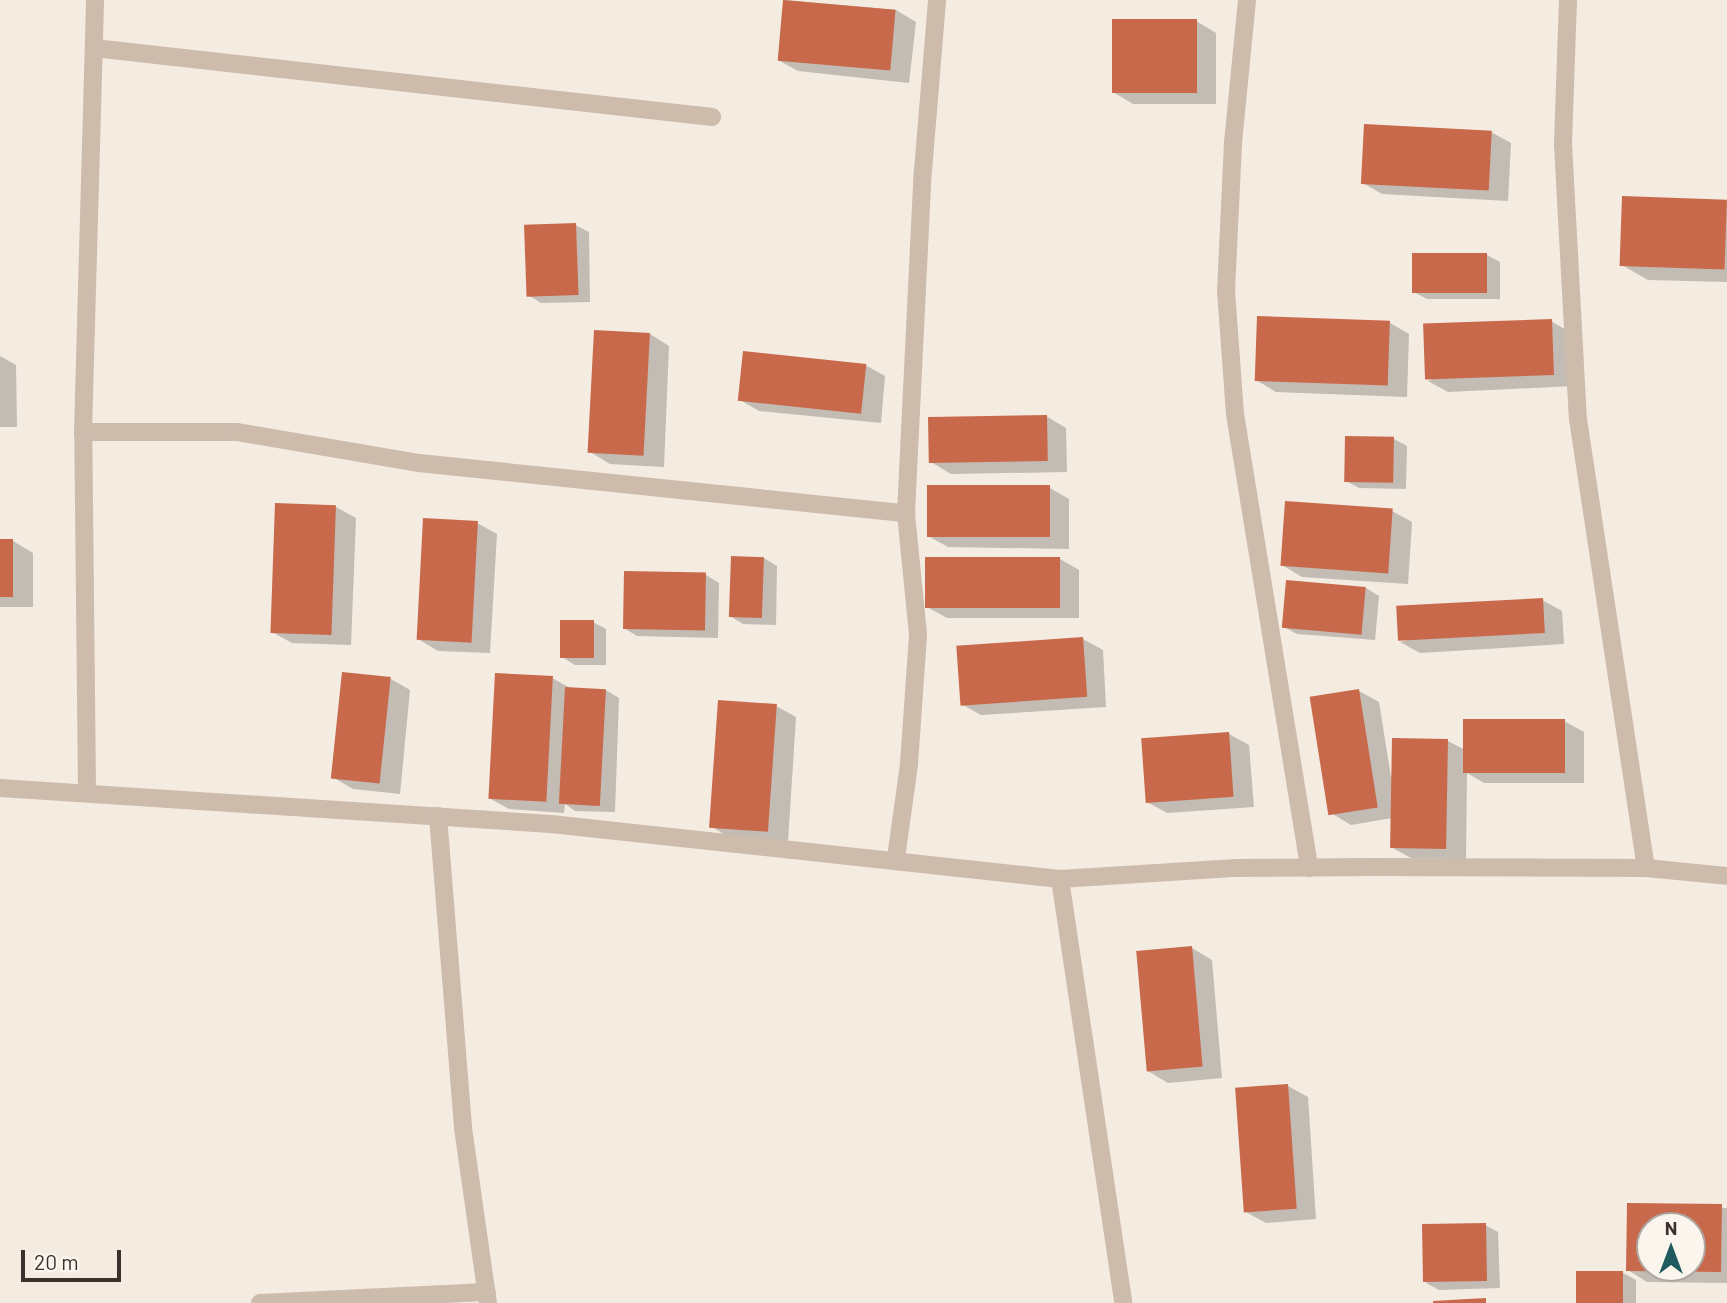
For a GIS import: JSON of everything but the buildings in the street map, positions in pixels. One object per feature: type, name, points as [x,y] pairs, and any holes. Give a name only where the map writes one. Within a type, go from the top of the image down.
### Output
[{"type":"street","points":[[87,790],[83,432],[94,0]]},
{"type":"street","points":[[896,858],[909,764],[918,634],[906,513],[923,171],[937,0]]},
{"type":"street","points":[[1247,0],[1233,143],[1227,291],[1235,414],[1309,868]]},
{"type":"street","points":[[1568,0],[1563,144],[1578,419],[1646,868]]},
{"type":"street","points":[[94,48],[712,117]]},
{"type":"street","points":[[83,432],[237,432],[419,463],[906,513]]},
{"type":"street","points":[[0,788],[87,790],[438,816],[896,858],[1060,879],[1309,868],[1646,868],[1727,876]]},
{"type":"street","points":[[260,1303],[488,1298],[463,1128],[438,816]]},
{"type":"street","points":[[1060,879],[1122,1303]]}]
